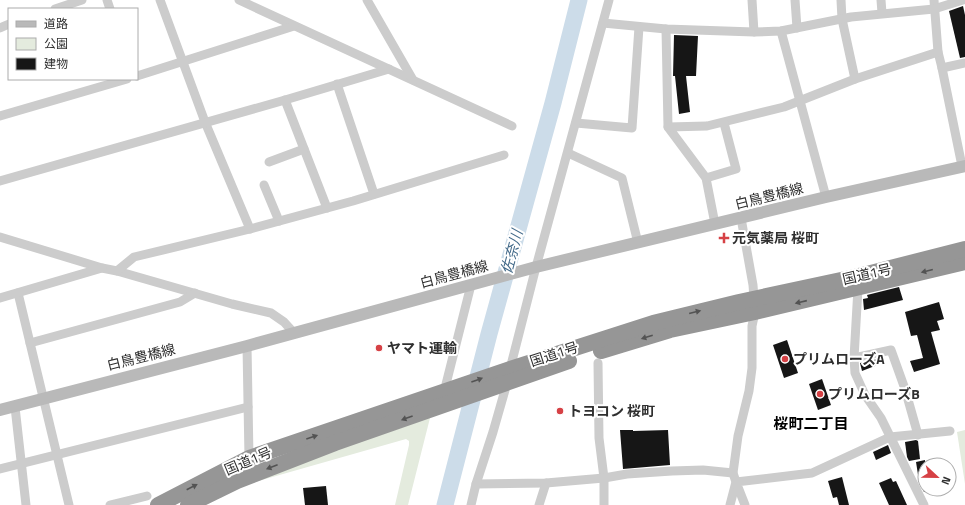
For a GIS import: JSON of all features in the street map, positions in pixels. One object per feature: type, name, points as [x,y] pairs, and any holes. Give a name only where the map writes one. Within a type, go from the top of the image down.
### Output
[{"type":"highway","name":"国道1号","points":[[754,306],[855,277],[965,249]]},
{"type":"highway","name":"国道1号","points":[[152,501],[249,458],[444,398],[653,323],[858,288],[965,262]]},
{"type":"highway","name":"国道1号","points":[[188,505],[237,481],[342,441],[444,398]]},
{"type":"main road","name":"白鳥豊橋線","points":[[0,410],[246,346],[536,267],[826,197],[964,166]]},
{"type":"street","points":[[58,8],[82,0]]},
{"type":"street","points":[[160,0],[205,122],[250,229]]},
{"type":"street","points":[[239,0],[512,126]]},
{"type":"street","points":[[367,0],[413,80]]},
{"type":"street","points":[[471,505],[476,484],[493,432],[536,267],[609,0]]},
{"type":"street","points":[[752,0],[754,32]]},
{"type":"street","points":[[795,0],[797,28]]},
{"type":"street","points":[[841,0],[842,19],[855,78]]},
{"type":"street","points":[[881,0],[882,13]]},
{"type":"street","points":[[603,23],[666,29],[754,32],[781,31],[851,17],[963,0]]},
{"type":"street","points":[[934,4],[938,52],[964,166]]},
{"type":"street","points":[[138,76],[294,26]]},
{"type":"street","points":[[576,123],[632,128],[639,27]]},
{"type":"street","points":[[666,29],[668,127],[706,178],[715,224]]},
{"type":"street","points":[[781,31],[801,100],[826,197]]},
{"type":"street","points":[[668,127],[707,126],[784,107],[855,78],[938,52]]},
{"type":"street","points":[[942,68],[965,63]]},
{"type":"street","points":[[0,181],[285,100],[389,68]]},
{"type":"street","points":[[0,116],[124,80]]},
{"type":"street","points":[[337,84],[374,194]]},
{"type":"street","points":[[285,100],[327,208]]},
{"type":"street","points":[[706,178],[736,169],[724,123]]},
{"type":"street","points":[[268,162],[304,149]]},
{"type":"street","points":[[568,153],[622,178],[638,243]]},
{"type":"street","points":[[117,271],[134,257],[250,229],[327,208],[504,155]]},
{"type":"street","points":[[264,186],[279,221]]},
{"type":"street","points":[[730,505],[738,436],[749,391],[752,368],[752,326],[754,306],[741,218]]},
{"type":"street","points":[[0,237],[102,268],[271,313],[284,322],[294,333]]},
{"type":"street","points":[[0,298],[102,268]]},
{"type":"street","points":[[444,398],[471,285]]},
{"type":"street","points":[[858,288],[854,358],[855,373],[865,395],[881,418],[924,505]]},
{"type":"street","points":[[18,293],[69,505]]},
{"type":"street","points":[[30,343],[180,302],[195,293]]},
{"type":"street","points":[[246,346],[249,458]]},
{"type":"street","points":[[854,358],[891,350],[905,389],[918,435]]},
{"type":"street","points":[[598,363],[599,438],[604,478],[604,505]]},
{"type":"street","points":[[15,407],[26,505]]},
{"type":"street","points":[[0,470],[248,407]]},
{"type":"street","points":[[476,484],[546,482],[672,471],[703,470],[734,477],[812,473],[890,437],[950,431]]},
{"type":"street","points":[[734,477],[745,505]]},
{"type":"street","points":[[539,505],[546,482]]},
{"type":"street","points":[[110,505],[152,501]]},
{"type":"green space","points":[[431,414],[408,505],[395,505],[409,445],[409,441],[406,439],[248,484]]},
{"type":"green space","points":[[965,430],[965,484],[957,432]]},
{"type":"building","points":[[963,6],[965,15],[965,57],[960,58],[949,11]]},
{"type":"building","points":[[674,35],[698,36],[696,76],[686,76],[690,112],[679,114],[675,76],[673,76]]},
{"type":"building","points":[[899,287],[903,300],[864,310],[863,299],[868,298],[867,295]]},
{"type":"building","points":[[939,302],[944,319],[937,321],[940,330],[931,332],[940,364],[914,372],[910,361],[923,358],[917,335],[911,336],[905,312]]},
{"type":"building","name":"プリムローズA","points":[[787,340],[798,373],[784,378],[773,345]]},
{"type":"building","points":[[878,359],[880,364],[862,371],[860,363]]},
{"type":"building","name":"プリムローズB","points":[[822,379],[831,405],[818,410],[809,384]]},
{"type":"building","points":[[620,430],[668,430],[670,465],[623,469]]},
{"type":"building","points":[[918,441],[920,457],[917,457],[917,460],[909,461],[905,442]]},
{"type":"building","points":[[888,445],[891,453],[876,460],[873,452]]},
{"type":"building","points":[[842,477],[849,505],[839,505],[837,497],[833,498],[828,481]]},
{"type":"building","points":[[891,478],[893,482],[896,481],[907,505],[889,505],[879,483]]},
{"type":"building","points":[[326,486],[328,505],[305,505],[303,488]]},
{"type":"waterway","name":"佐奈川","points":[[445,505],[489,334],[553,103],[579,0]]},
{"type":"place","name":"元気薬局 桜町","points":[[724,238]]},
{"type":"place","name":"ヤマト運輸","points":[[379,348]]},
{"type":"place","name":"プリムローズA","points":[[785,359]]},
{"type":"place","name":"プリムローズB","points":[[820,394]]},
{"type":"place","name":"トヨコン 桜町","points":[[560,411]]},
{"type":"district","name":"桜町二丁目","points":[[811,424]]}]
